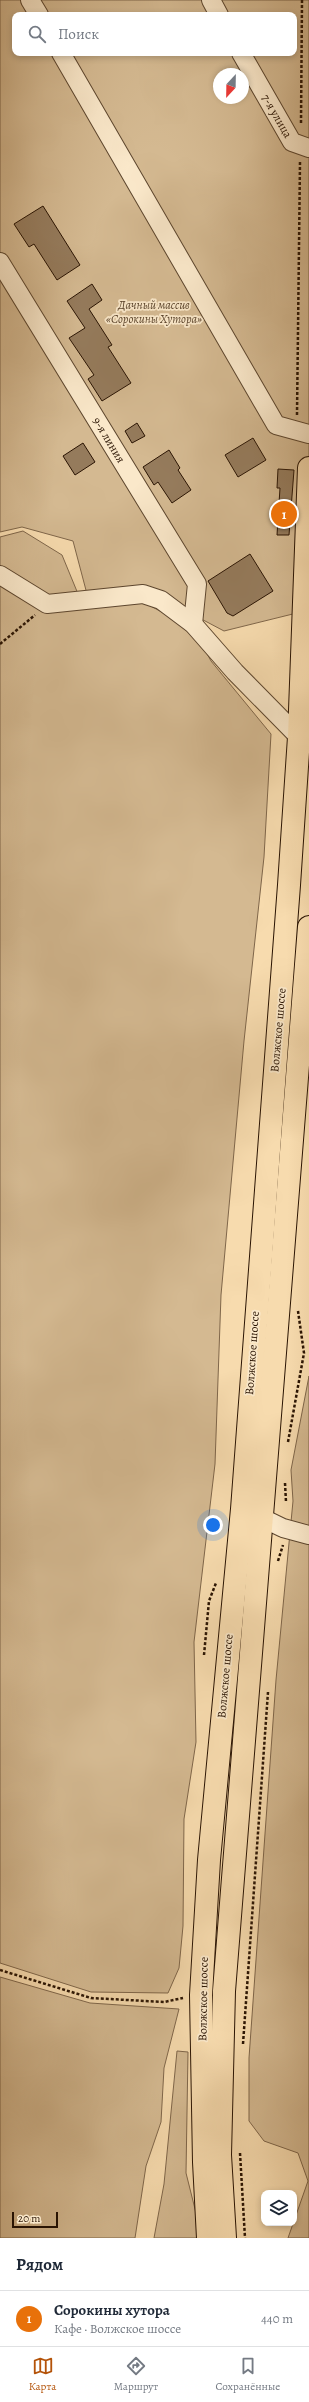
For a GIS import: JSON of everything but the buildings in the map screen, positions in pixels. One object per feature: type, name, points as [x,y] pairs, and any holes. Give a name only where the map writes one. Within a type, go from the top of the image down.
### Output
[{"type":"main road","name":"Волжское шоссе","points":[[225,2238],[220,2155],[224,1991],[251,1513],[299,737],[309,468]]},
{"type":"main road","name":"Волжское шоссе","points":[[208,2238],[204,2162],[201,1995],[209,1860],[251,1513],[309,927]]},
{"type":"lane","points":[[30,0],[36,12]]},
{"type":"lane","points":[[211,0],[217,12]]},
{"type":"lane","points":[[62,56],[276,425],[303,432]]},
{"type":"lane","name":"7-я улица","points":[[243,56],[292,142],[305,146]]},
{"type":"lane","name":"9-я линия","points":[[0,262],[196,584],[193,624]]},
{"type":"lane","points":[[0,575],[47,604],[142,594],[161,600],[193,624],[236,672],[299,737]]},
{"type":"lane","points":[[251,1513],[283,1528],[309,1535]]},
{"type":"path","points":[[302,0],[305,146],[303,432]]},
{"type":"path","points":[[0,644],[47,604]]},
{"type":"path","points":[[288,1443],[304,1353],[297,1303]]},
{"type":"path","points":[[284,1480],[286,1502]]},
{"type":"path","points":[[277,1569],[284,1542]]},
{"type":"path","points":[[204,1655],[208,1601],[217,1579]]},
{"type":"path","points":[[243,2046],[268,1688]]},
{"type":"path","points":[[0,1970],[91,1998],[164,2002],[201,1995]]},
{"type":"path","points":[[240,2145],[245,2238]]},
{"type":"green space","name":"Дачный массив «Сорокины Хутора»","points":[[0,0],[309,0],[309,610],[224,631],[139,586],[87,594],[73,541],[22,527],[0,532]]},
{"type":"green space","points":[[23,531],[62,555],[83,606],[141,601],[177,620],[198,637],[211,661],[271,734],[264,857],[244,1041],[221,1295],[215,1464],[194,1642],[196,1742],[184,1819],[183,1926],[179,1968],[168,1993],[91,1992],[0,1963],[0,537]]},
{"type":"green space","points":[[309,1376],[309,2238],[288,2238],[292,2226],[297,2226],[297,2212],[308,2181],[298,2153],[264,2141],[249,2121],[249,2058],[276,1680],[293,1501],[291,1470]]},
{"type":"green space","points":[[0,1977],[90,2003],[179,2009],[164,2068],[161,2122],[146,2166],[135,2238],[0,2238]]},
{"type":"green space","points":[[177,2051],[188,2052],[186,2173],[200,2229],[199,2238],[154,2238],[164,2184]]},
{"type":"place","name":"Сорокины хутора","points":[[284,514]]}]
